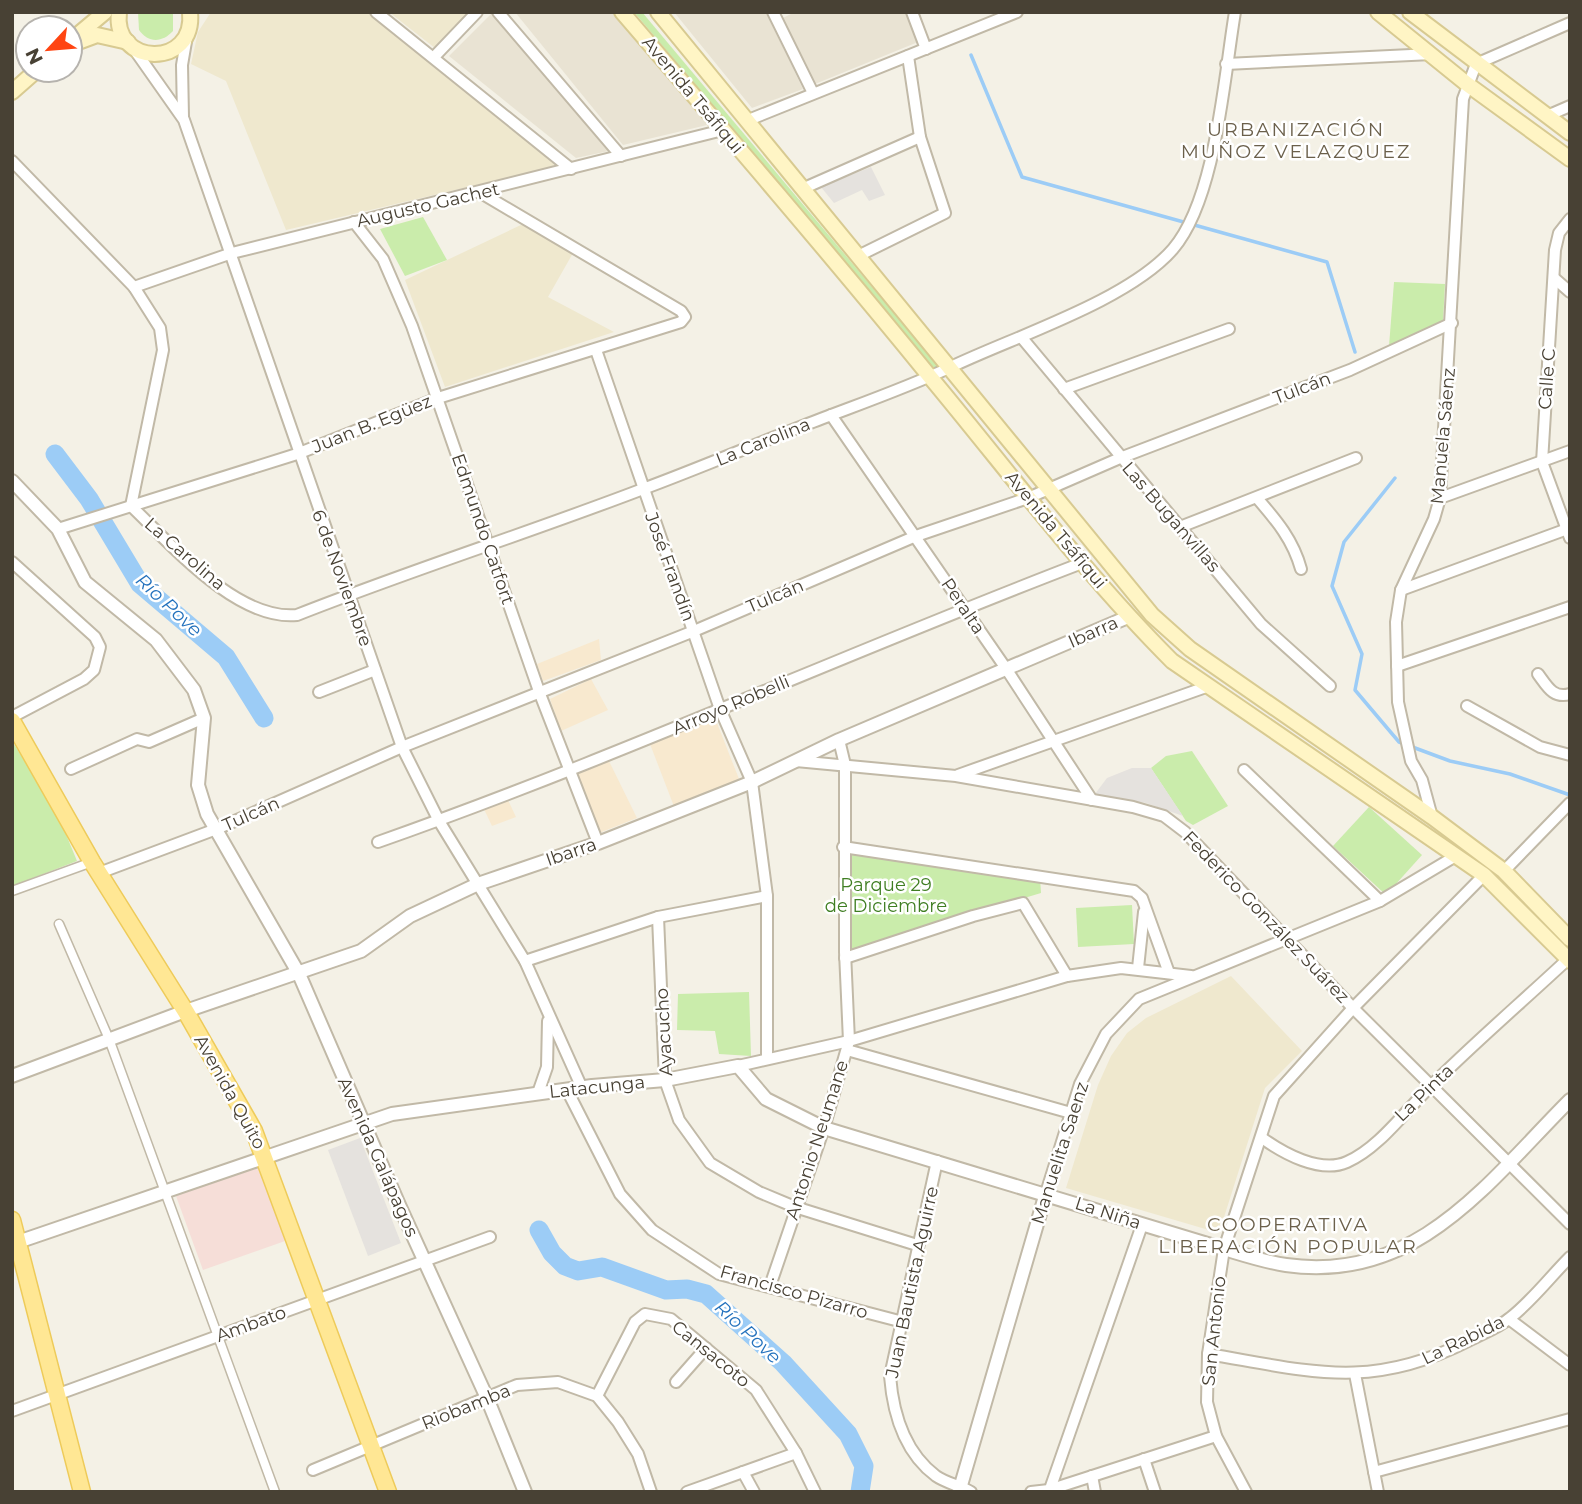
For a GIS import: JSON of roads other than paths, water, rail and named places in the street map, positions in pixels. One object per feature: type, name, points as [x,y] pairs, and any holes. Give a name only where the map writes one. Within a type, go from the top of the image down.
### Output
[{"type":"main road","points":[[84,31],[105,12]]},
{"type":"main road","points":[[119,12],[119,24],[130,44]]},
{"type":"main road","points":[[188,32],[190,12]]},
{"type":"main road","points":[[84,37],[97,35],[130,44],[150,54],[163,54],[180,44],[200,12]]},
{"type":"main road","name":"Avenida Tsáfiqui","points":[[622,12],[931,378],[1128,617],[1172,661],[1206,687],[1484,876],[1569,960]]},
{"type":"main road","name":"Avenida Tsáfiqui","points":[[658,12],[1152,615],[1190,649],[1432,817],[1504,871],[1570,939]]},
{"type":"main road","points":[[1378,12],[1467,84],[1570,159]]},
{"type":"main road","points":[[1410,12],[1570,133]]},
{"type":"main road","name":"Avenida Quito","points":[[12,719],[95,868],[186,1012],[254,1131],[388,1492]]},
{"type":"main road","points":[[12,1220],[15,1243],[58,1394],[82,1492]]},
{"type":"street","points":[[376,12],[571,169]]},
{"type":"street","points":[[434,57],[477,12]]},
{"type":"street","points":[[498,12],[621,156]]},
{"type":"street","points":[[912,12],[926,49]]},
{"type":"street","points":[[746,121],[1017,12]]},
{"type":"street","name":"La Carolina","points":[[131,506],[205,576],[240,599],[278,617],[297,615],[488,543],[642,490],[931,378],[950,367],[1022,338],[1120,289],[1159,262],[1175,247],[1197,206],[1207,176],[1234,12]]},
{"type":"street","points":[[777,13],[813,93]]},
{"type":"street","points":[[1476,64],[1570,23]]},
{"type":"street","name":"6 de Noviembre","points":[[184,120],[182,65],[188,32]]},
{"type":"street","name":"6 de Noviembre","points":[[130,44],[184,120],[232,253],[297,454],[402,747],[439,821],[525,961],[582,1088]]},
{"type":"street","points":[[1226,64],[1432,54]]},
{"type":"street","points":[[858,257],[942,217],[945,208],[920,137],[908,56]]},
{"type":"street","name":"Manuela Sáenz","points":[[1432,817],[1422,779],[1411,761],[1398,702],[1396,622],[1401,590],[1434,519],[1440,498],[1463,99],[1476,64]]},
{"type":"street","points":[[1547,116],[1570,106]]},
{"type":"street","name":"Augusto Gachet","points":[[134,286],[232,253],[481,193],[723,130]]},
{"type":"street","points":[[802,188],[920,137]]},
{"type":"street","points":[[12,161],[134,286],[160,328],[163,350],[131,506]]},
{"type":"street","name":"Juan B. Egüez","points":[[58,529],[297,454],[438,398],[681,322],[685,317],[681,311],[481,193]]},
{"type":"street","name":"Calle C","points":[[1569,532],[1542,461],[1553,278],[1559,233],[1570,219]]},
{"type":"street","name":"Edmundo Catfort","points":[[354,222],[383,258],[438,398],[569,773],[598,842]]},
{"type":"street","points":[[1553,278],[1570,292]]},
{"type":"street","name":"Tulcán","points":[[12,891],[215,830],[402,747],[694,631],[916,536],[1049,490],[1120,458],[1350,370],[1452,323]]},
{"type":"street","points":[[1063,389],[1229,329]]},
{"type":"street","name":"Las Buganvillas","points":[[1022,338],[1261,624],[1330,686]]},
{"type":"street","name":"José Frandín","points":[[596,349],[642,490],[720,709],[752,782]]},
{"type":"street","name":"Peralta","points":[[831,415],[1007,670],[1092,800]]},
{"type":"street","points":[[1440,498],[1570,451]]},
{"type":"street","points":[[1180,527],[1356,458]]},
{"type":"street","points":[[12,481],[58,529],[85,582],[106,602],[156,640],[177,665],[194,690],[204,718],[149,742],[137,739],[71,769]]},
{"type":"street","points":[[1257,498],[1282,527],[1295,549],[1301,569]]},
{"type":"street","points":[[1401,590],[1569,532]]},
{"type":"street","points":[[12,562],[95,637],[100,648],[94,670],[84,679],[12,719]]},
{"type":"street","name":"Arroyo Robelli","points":[[378,842],[569,773],[963,608],[1082,563]]},
{"type":"street","points":[[1397,667],[1570,607]]},
{"type":"street","name":"Ibarra","points":[[12,1076],[109,1039],[361,951],[410,916],[478,884],[598,842],[752,782],[839,740],[1128,617]]},
{"type":"street","points":[[319,692],[375,670]]},
{"type":"street","points":[[1538,674],[1553,693],[1561,696],[1570,694]]},
{"type":"street","points":[[956,776],[1053,739],[1206,687]]},
{"type":"street","points":[[1467,706],[1540,747],[1570,755]]},
{"type":"street","name":"Avenida Galápagos","points":[[204,718],[198,785],[215,830],[299,974],[487,1398],[525,1492]]},
{"type":"street","name":"Antonio Neumane","points":[[770,1286],[824,1128],[848,1045],[845,765],[839,740]]},
{"type":"street","name":"Federico González Suárez","points":[[796,761],[956,776],[1092,800],[1164,816],[1185,832],[1291,940],[1353,1008],[1570,1224]]},
{"type":"street","points":[[1244,770],[1380,901]]},
{"type":"street","points":[[752,782],[767,896],[767,1059]]},
{"type":"street","points":[[1504,871],[1570,803]]},
{"type":"street","points":[[844,847],[1134,891],[1142,898],[1169,973]]},
{"type":"street","name":"Manuelita Saenz","points":[[963,1490],[1046,1193],[1080,1084],[1106,1034],[1139,999],[1191,976],[1291,940],[1380,901],[1454,857]]},
{"type":"street","name":"San Antonio","points":[[1246,1492],[1216,1436],[1206,1402],[1208,1354],[1224,1250],[1274,1096],[1353,1008],[1484,876]]},
{"type":"street","points":[[525,961],[658,917],[767,896]]},
{"type":"street","points":[[845,958],[973,916],[1023,903],[1067,976]]},
{"type":"street","points":[[1138,968],[1145,910]]},
{"type":"street","name":"Ayacucho","points":[[658,917],[665,1080],[679,1120],[710,1163],[759,1192],[795,1207],[917,1245]]},
{"type":"street","points":[[59,924],[109,1039],[275,1492]]},
{"type":"street","name":"La Pinta","points":[[1262,1138],[1274,1147],[1312,1163],[1328,1166],[1346,1163],[1369,1148],[1431,1085],[1569,960]]},
{"type":"street","name":"Latacunga","points":[[15,1243],[392,1114],[538,1093],[665,1080],[848,1045],[1067,976],[1138,968],[1191,976]]},
{"type":"street","name":"6 de Noviembre","points":[[538,1093],[547,1067],[548,1014]]},
{"type":"street","points":[[848,1045],[1071,1113]]},
{"type":"street","name":"La Niña","points":[[738,1066],[766,1099],[824,1128],[1046,1193],[1224,1250],[1287,1265],[1343,1266],[1400,1251],[1449,1221],[1570,1100]]},
{"type":"street","name":"Francisco Pizarro","points":[[567,1090],[620,1194],[652,1230],[719,1274],[903,1322]]},
{"type":"street","name":"Juan Bautista Aguirre","points":[[937,1161],[890,1376],[892,1406],[901,1431],[917,1458],[938,1478],[963,1490]]},
{"type":"street","points":[[1049,1491],[1142,1225]]},
{"type":"street","name":"Ambato","points":[[12,1411],[490,1237]]},
{"type":"street","name":"La Rabida","points":[[1208,1354],[1328,1374],[1378,1372],[1437,1356],[1509,1319],[1570,1257]]},
{"type":"street","name":"Cansacoto","points":[[597,1396],[635,1322],[645,1314],[670,1319],[756,1390],[796,1452],[815,1492]]},
{"type":"street","points":[[1509,1319],[1570,1365]]},
{"type":"street","points":[[676,1382],[706,1348]]},
{"type":"street","points":[[1355,1374],[1378,1492]]},
{"type":"street","name":"Riobamba","points":[[313,1470],[517,1385],[558,1382],[597,1396]]},
{"type":"street","points":[[597,1396],[618,1422],[638,1454],[651,1492]]},
{"type":"street","points":[[1374,1472],[1570,1419]]},
{"type":"street","points":[[1031,1492],[1049,1491],[1216,1436]]},
{"type":"street","points":[[687,1492],[796,1452]]},
{"type":"street","points":[[1144,1459],[1155,1492]]},
{"type":"street","points":[[743,1472],[754,1492]]},
{"type":"street","points":[[1092,1476],[1095,1492]]},
{"type":"waterway","points":[[971,55],[1022,177],[1327,262],[1355,352]]},
{"type":"waterway","name":"Río Pove","points":[[55,454],[89,499],[140,584],[226,657],[264,718]]},
{"type":"waterway","points":[[1395,478],[1344,542],[1332,586],[1362,654],[1355,690],[1399,742],[1450,761],[1510,774],[1570,795]]},
{"type":"waterway","name":"Río Pove","points":[[539,1230],[552,1253],[565,1266],[578,1271],[602,1267],[666,1290],[687,1289],[706,1294],[783,1363],[848,1434],[864,1466],[860,1492]]},
{"type":"district","name":"URBANIZACIÓN MUÑOZ VELAZQUEZ","points":[[1296,140]]},
{"type":"district","name":"COOPERATIVA LIBERACIÓN POPULAR","points":[[1288,1235]]},
{"type":"park label","name":"Parque 29 de Diciembre","points":[[886,896]]}]
